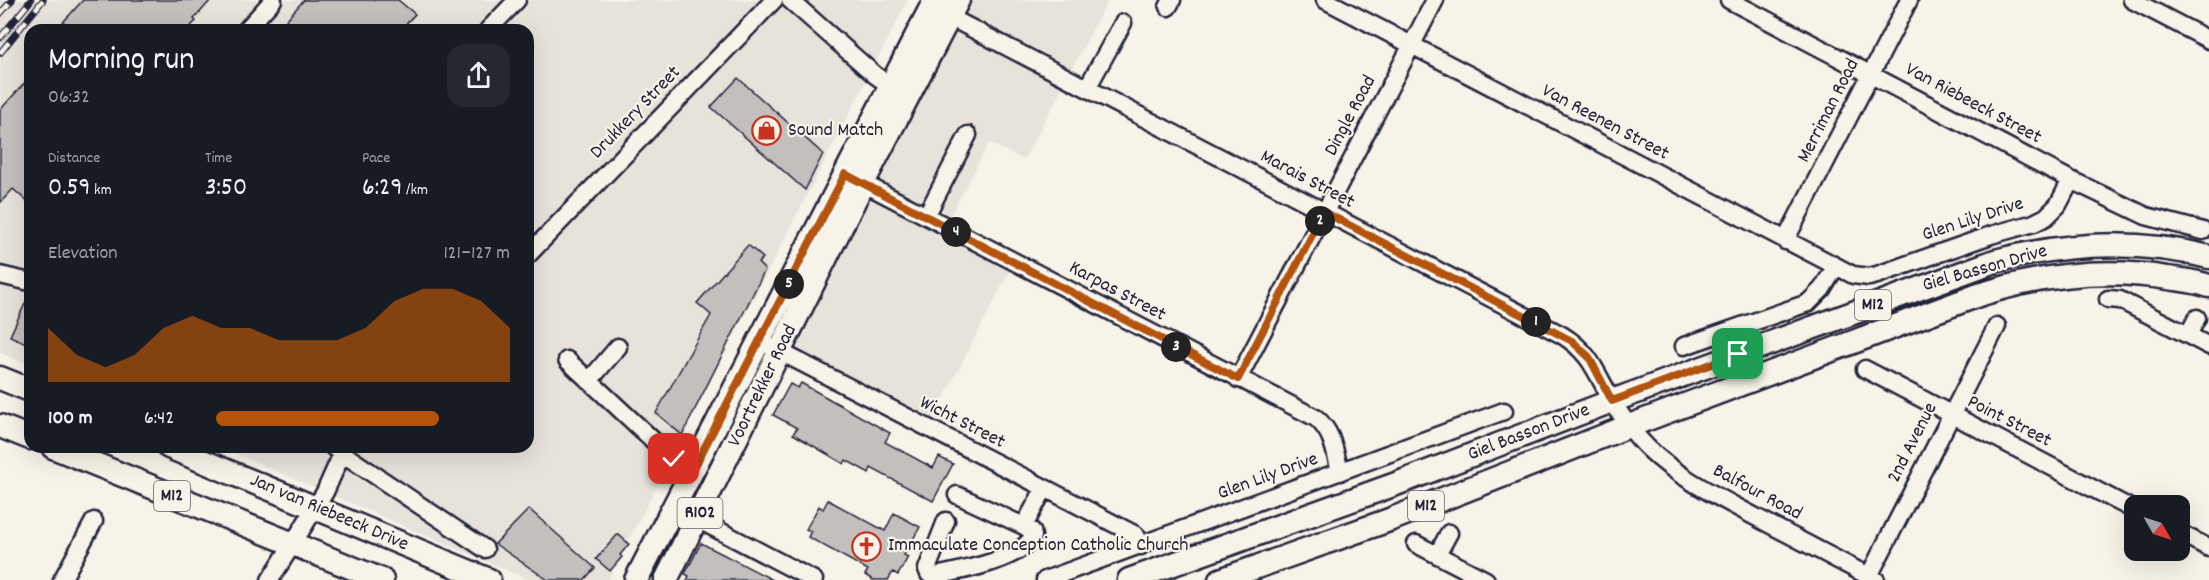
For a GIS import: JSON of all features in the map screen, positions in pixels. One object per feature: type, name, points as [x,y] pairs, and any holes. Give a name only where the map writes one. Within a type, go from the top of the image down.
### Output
[{"type":"main road","name":"Voortrekker Road","points":[[636,580],[759,341],[854,179],[944,6]]},
{"type":"main road","name":"Voortrekker Road","points":[[666,580],[780,352],[854,179]]},
{"type":"main road","name":"Giel Basson Drive","points":[[1129,580],[1396,484],[1966,270],[2027,253],[2097,244],[2142,247],[2209,257]]},
{"type":"main road","name":"Giel Basson Drive","points":[[1220,580],[1392,519],[1629,426],[1976,296],[2014,284],[2064,274],[2115,273],[2162,277],[2209,286]]},
{"type":"main road","points":[[0,378],[24,388]]},
{"type":"main road","points":[[0,426],[24,436]]},
{"type":"main road","name":"Jan van Riebeeck Drive","points":[[68,453],[382,580]]},
{"type":"main road","name":"Jan van Riebeeck Drive","points":[[184,453],[489,580]]},
{"type":"street","points":[[251,24],[273,0]]},
{"type":"street","points":[[494,24],[517,0]]},
{"type":"street","name":"Drukkery Street","points":[[534,249],[774,0]]},
{"type":"street","points":[[790,0],[899,92]]},
{"type":"street","name":"Van Reenen Street","points":[[1324,0],[1785,241],[1853,275],[1869,277]]},
{"type":"street","name":"Dingle Road","points":[[1238,379],[1435,0]]},
{"type":"street","name":"Van Riebeeck Street","points":[[1729,0],[2071,180],[2146,216],[2203,231]]},
{"type":"street","name":"Merriman Road","points":[[1785,241],[1909,0]]},
{"type":"street","points":[[2132,0],[2209,40]]},
{"type":"street","name":"Marais Street","points":[[944,6],[1087,88],[1572,341],[1589,357],[1612,401],[1629,426]]},
{"type":"street","points":[[1087,88],[1123,23]]},
{"type":"street","points":[[926,216],[968,135]]},
{"type":"street","name":"Karpas Street","points":[[854,179],[1316,418],[1326,426],[1331,436],[1340,472]]},
{"type":"street","name":"Glen Lily Drive","points":[[1869,277],[1990,235],[2034,223],[2053,212],[2071,180]]},
{"type":"street","points":[[1684,346],[1808,303],[1822,289],[1836,266]]},
{"type":"street","points":[[0,275],[24,279]]},
{"type":"street","points":[[2108,299],[2120,300],[2209,346]]},
{"type":"street","points":[[2188,335],[2198,318]]},
{"type":"street","name":"2nd Avenue","points":[[1870,579],[1997,326]]},
{"type":"street","name":"Wicht Street","points":[[759,341],[1136,535],[1141,546]]},
{"type":"street","points":[[589,381],[618,347]]},
{"type":"street","points":[[567,360],[670,456],[692,472]]},
{"type":"street","name":"Point Street","points":[[1865,369],[2124,505]]},
{"type":"street","name":"Glen Lily Drive","points":[[1045,580],[1504,411]]},
{"type":"street","name":"Balfour Road","points":[[1629,426],[1663,463],[1700,487],[1870,579]]},
{"type":"street","points":[[270,580],[325,492],[339,453]]},
{"type":"street","points":[[346,453],[485,549]]},
{"type":"street","points":[[1024,526],[1044,489]]},
{"type":"street","points":[[946,520],[927,569],[929,574],[935,576],[975,566],[1024,548],[1033,536],[1032,531],[1024,526],[957,495]]},
{"type":"street","points":[[697,519],[814,580]]},
{"type":"street","points":[[62,580],[94,521]]},
{"type":"street","points":[[1437,555],[1449,533]]},
{"type":"street","points":[[2190,538],[2209,548]]},
{"type":"street","points":[[1416,544],[1486,580]]},
{"type":"shaded area","points":[[0,0],[908,0],[608,580],[529,580],[234,453],[534,453],[534,24],[24,24],[24,363],[0,353]]},
{"type":"shaded area","points":[[962,0],[1108,0],[1024,160],[989,143],[946,224],[1015,261],[929,426],[781,351]]},
{"type":"building","points":[[83,0],[211,0],[194,19],[196,21],[193,24],[61,24]]},
{"type":"building","points":[[304,0],[398,0],[415,14],[406,24],[282,24]]},
{"type":"building","name":"Sound Match","points":[[738,78],[823,154],[805,190],[711,107]]},
{"type":"building","points":[[24,84],[24,199],[13,189],[0,203],[0,110]]},
{"type":"building","points":[[748,245],[763,258],[758,263],[765,270],[682,435],[656,413],[711,315],[697,303]]},
{"type":"building","points":[[24,306],[24,342],[10,336]]},
{"type":"building","points":[[801,383],[890,433],[885,442],[933,468],[939,457],[953,464],[933,501],[871,468],[869,473],[846,460],[844,464],[793,434],[797,428],[773,415],[790,384],[798,388]]},
{"type":"building","name":"Immaculate Conception Catholic Church","points":[[828,500],[885,531],[894,513],[920,527],[904,555],[908,557],[898,575],[893,572],[888,580],[873,580],[865,575],[868,570],[808,537],[811,531],[806,529],[819,506],[823,509]]},
{"type":"building","points":[[529,509],[595,568],[584,580],[548,580],[495,544]]},
{"type":"building","points":[[618,534],[629,544],[610,571],[596,559]]},
{"type":"building","points":[[701,543],[773,580],[687,580],[689,576],[685,574]]},
{"type":"railway","points":[[0,14],[12,0]]},
{"type":"railway","points":[[0,38],[31,0]]},
{"type":"railway","points":[[0,53],[43,0]]},
{"type":"place","name":"Sound Match","points":[[767,131]]},
{"type":"place","name":"Immaculate Conception Catholic Church","points":[[867,546]]},
{"type":"route","points":[[674,459],[692,472],[845,174],[1238,379],[1324,212],[1572,341],[1589,357],[1612,401],[1738,354]]}]
